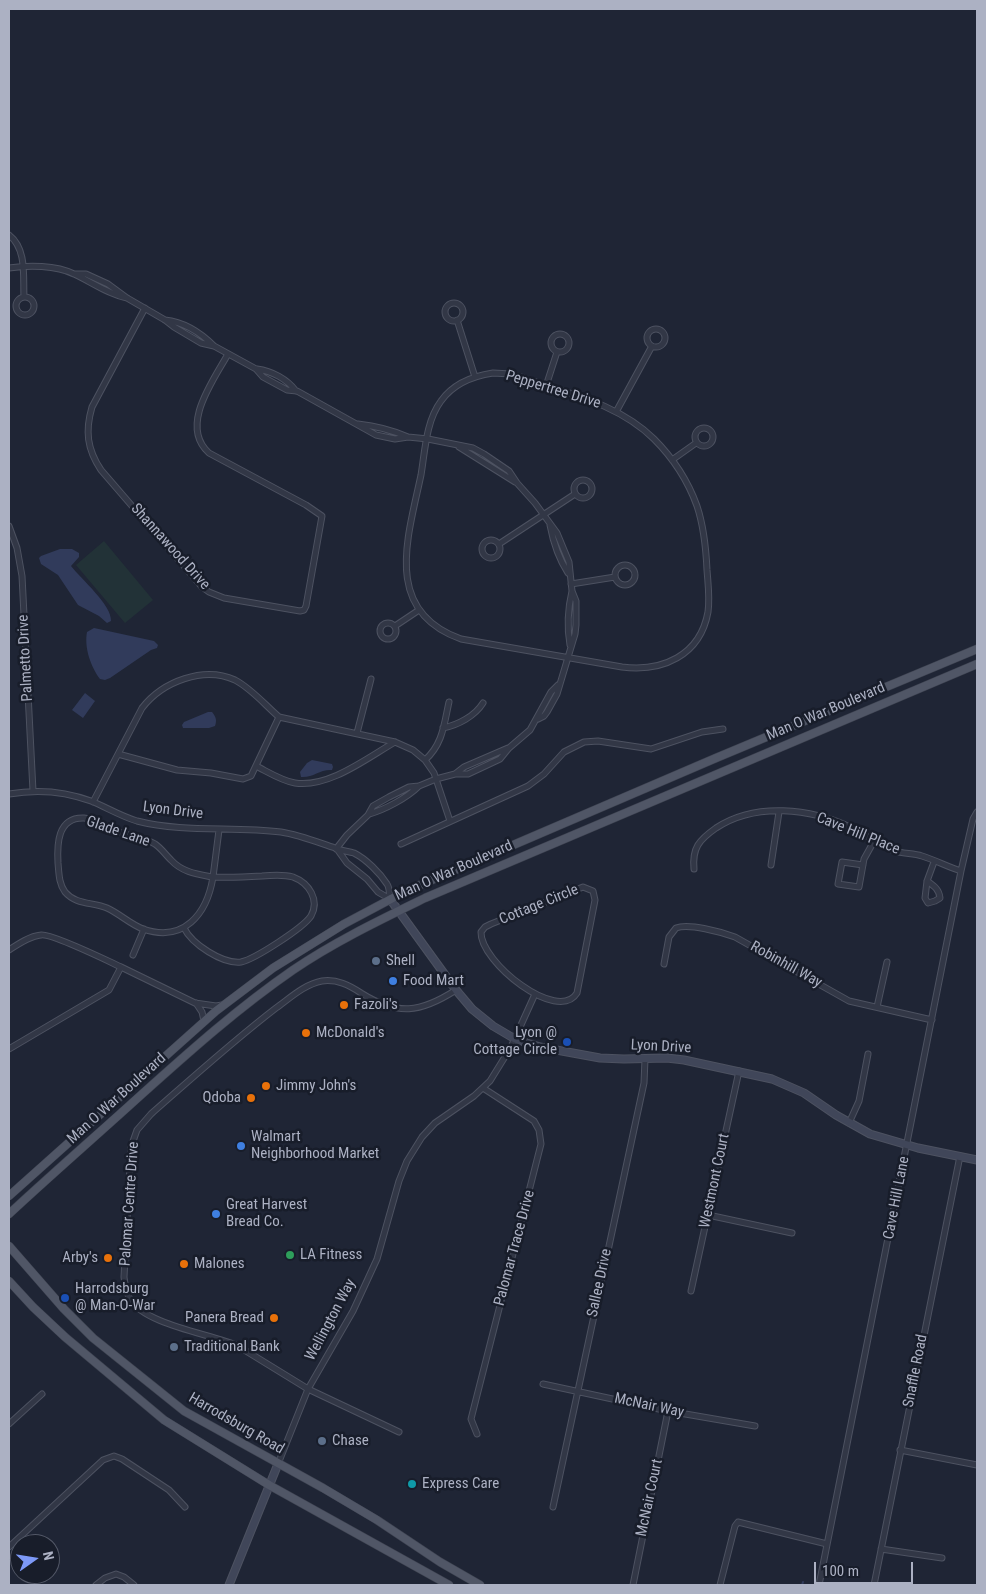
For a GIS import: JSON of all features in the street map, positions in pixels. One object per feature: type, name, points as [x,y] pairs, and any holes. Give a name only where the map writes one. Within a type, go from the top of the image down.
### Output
[{"type":"main road","name":"Man O War Boulevard","points":[[9,1196],[204,1021],[273,968],[344,924],[390,899],[716,758],[977,650]]},
{"type":"main road","name":"Man O War Boulevard","points":[[9,1214],[183,1057],[250,1001],[324,950],[398,911],[443,890],[977,664]]},
{"type":"main road","name":"Harrodsburg Road","points":[[9,1246],[93,1338],[184,1411],[323,1488],[480,1585]]},
{"type":"main road","points":[[9,1281],[32,1307],[65,1337],[164,1420],[269,1485],[450,1585]]},
{"type":"street","points":[[9,235],[18,246],[23,266],[24,297]]},
{"type":"street","points":[[9,268],[23,266],[53,268],[74,274],[115,296],[127,298],[146,308],[201,343],[214,346],[256,369],[267,370],[290,383],[297,391],[358,424],[371,425],[396,432],[408,438],[428,439],[459,446],[517,484],[544,515],[550,525],[552,536],[562,564],[569,574],[571,584],[568,634],[570,646],[558,685],[550,692],[539,712],[538,719],[530,730],[508,748],[500,759],[468,774],[455,774],[419,786],[412,793],[378,812],[368,814],[336,849]]},
{"type":"street","name":"Shannawood Drive","points":[[146,308],[92,407],[87,434],[94,461],[202,587],[209,592],[224,598],[300,611],[304,610],[322,516],[306,505],[209,454],[198,435],[197,419],[200,406],[228,354]]},
{"type":"street","points":[[457,320],[475,377]]},
{"type":"street","points":[[616,412],[652,346]]},
{"type":"street","points":[[546,386],[557,352]]},
{"type":"street","name":"Peppertree Drive","points":[[511,374],[597,403],[616,412],[647,433],[663,448],[672,460],[690,490],[699,514],[704,536],[709,603],[708,613],[701,632],[682,654],[655,667],[645,669],[628,668],[461,639],[439,629],[418,610],[414,604],[407,582],[406,554],[434,412],[440,402],[457,386],[475,377],[511,374]]},
{"type":"street","points":[[672,460],[696,443]]},
{"type":"street","points":[[499,544],[575,494]]},
{"type":"street","name":"Palmetto Drive","points":[[9,526],[17,548],[22,576],[33,791]]},
{"type":"street","points":[[571,584],[615,577]]},
{"type":"street","points":[[395,626],[418,610]]},
{"type":"street","points":[[93,802],[146,702],[175,682],[212,674],[236,681],[280,717],[395,742],[413,750],[425,760],[436,779],[450,821]]},
{"type":"street","points":[[358,733],[371,679]]},
{"type":"street","points":[[425,760],[436,748],[449,702]]},
{"type":"street","points":[[443,728],[454,725],[475,713],[483,703]]},
{"type":"street","points":[[118,754],[165,768],[243,779],[251,776],[280,717]]},
{"type":"street","points":[[402,844],[528,786],[544,774],[569,748],[584,742],[598,741],[651,749],[702,732],[723,729]]},
{"type":"street","points":[[256,766],[293,783],[322,782],[395,742]]},
{"type":"street","name":"Lyon Drive","points":[[9,794],[33,791],[60,793],[93,802],[105,809],[137,821],[182,828],[279,832],[299,836],[353,853],[364,860],[388,886],[390,899],[456,990],[482,1018],[515,1039],[540,1047],[614,1059],[667,1058],[684,1060],[772,1079],[804,1093],[849,1123],[870,1134],[907,1145],[977,1160]]},
{"type":"street","name":"Cave Hill Place","points":[[694,869],[693,858],[696,848],[714,830],[743,815],[754,812],[779,812],[801,813],[833,820],[894,850],[919,855],[962,871]]},
{"type":"street","points":[[771,865],[779,812]]},
{"type":"street","name":"Cave Hill Lane","points":[[819,1585],[962,871],[973,819],[977,812]]},
{"type":"street","name":"Glade Lane","points":[[86,818],[122,833],[156,844],[183,870],[212,877],[291,876],[304,883],[312,893],[314,906],[304,924],[259,954],[241,962],[223,959],[194,942],[184,928],[159,932],[144,929],[105,908],[75,900],[65,892],[59,880],[58,844],[60,831],[68,823],[86,818]]},
{"type":"street","points":[[184,928],[192,922],[201,910],[210,891],[219,830]]},
{"type":"street","points":[[863,866],[842,862],[838,884],[859,887],[863,866],[864,859],[874,841]]},
{"type":"street","name":"Lyon Drive","points":[[336,849],[347,863],[367,879],[378,892],[390,899]]},
{"type":"street","points":[[927,881],[934,862]]},
{"type":"street","name":"Cottage Circle","points":[[575,888],[590,888],[594,893],[595,900],[577,993],[571,999],[564,1001],[535,994],[517,983],[500,968],[484,947],[481,932],[491,924],[575,888]]},
{"type":"street","name":"Robinhill Way","points":[[664,964],[669,937],[676,928],[685,927],[723,933],[735,936],[849,1001],[932,1020]]},
{"type":"street","points":[[133,955],[144,929]]},
{"type":"street","points":[[9,950],[42,934],[121,966],[195,1003],[216,1006],[224,1005]]},
{"type":"street","points":[[877,1007],[887,962]]},
{"type":"street","points":[[9,1049],[109,990],[121,966]]},
{"type":"street","name":"Palomar Centre Drive","points":[[398,1432],[308,1389],[238,1346],[177,1327],[140,1309],[130,1300],[124,1277],[132,1141],[141,1124],[194,1075],[265,1016],[314,984],[325,981],[342,983],[383,1006],[396,1009],[421,1008],[440,1000],[456,990]]},
{"type":"street","points":[[515,1039],[535,994]]},
{"type":"street","points":[[195,1003],[202,1012],[204,1021]]},
{"type":"street","name":"Wellington Way","points":[[229,1585],[308,1389],[353,1311],[374,1268],[399,1181],[407,1161],[422,1137],[436,1123],[483,1088],[496,1073],[515,1039]]},
{"type":"street","points":[[849,1123],[859,1101],[868,1054]]},
{"type":"street","name":"Sallee Drive","points":[[553,1508],[576,1391],[644,1083],[645,1059]]},
{"type":"street","name":"Westmont Court","points":[[690,1290],[739,1071]]},
{"type":"street","name":"Palomar Trace Drive","points":[[477,1434],[470,1419],[542,1144],[539,1130],[534,1121],[483,1088]]},
{"type":"street","name":"Snaffle Road","points":[[874,1585],[960,1156]]},
{"type":"street","points":[[708,1215],[792,1233]]},
{"type":"street","name":"McNair Way","points":[[543,1384],[668,1411],[755,1426]]},
{"type":"street","points":[[9,1424],[42,1394]]},
{"type":"street","name":"McNair Court","points":[[632,1585],[668,1411]]},
{"type":"street","points":[[900,1450],[977,1465]]},
{"type":"street","points":[[9,1546],[103,1460],[114,1456],[122,1459],[169,1490],[184,1507]]},
{"type":"street","points":[[720,1585],[735,1526],[738,1522],[827,1544]]},
{"type":"street","points":[[881,1549],[942,1558]]},
{"type":"street","points":[[96,1585],[105,1578],[116,1574],[124,1577],[134,1585]]},
{"type":"shaded area","points":[[104,541],[153,600],[125,623],[76,565]]},
{"type":"water","points":[[60,549],[72,549],[79,553],[79,557],[71,566],[107,607],[111,621],[107,623],[99,616],[78,605],[58,575],[41,564],[39,558],[41,556]]},
{"type":"water","points":[[94,628],[154,641],[158,645],[157,648],[151,650],[110,678],[100,679],[91,663],[86,644],[87,632]]},
{"type":"water","points":[[85,693],[95,701],[83,718],[72,710]]},
{"type":"water","points":[[212,712],[215,717],[215,726],[209,728],[183,728],[184,722]]},
{"type":"water","points":[[312,760],[332,764],[332,770],[301,777],[300,772]]},
{"type":"place","name":"Shell","points":[[376,961]]},
{"type":"place","name":"Food Mart","points":[[393,981]]},
{"type":"place","name":"Fazoli's","points":[[344,1005]]},
{"type":"place","name":"McDonald's","points":[[306,1033]]},
{"type":"place","name":"Lyon @ Cottage Circle","points":[[567,1042]]},
{"type":"place","name":"Jimmy John's","points":[[266,1086]]},
{"type":"place","name":"Qdoba","points":[[251,1098]]},
{"type":"place","name":"Walmart Neighborhood Market","points":[[241,1146]]},
{"type":"place","name":"Great Harvest Bread Co.","points":[[216,1214]]},
{"type":"place","name":"LA Fitness","points":[[290,1255]]},
{"type":"place","name":"Arby's","points":[[108,1258]]},
{"type":"place","name":"Malones","points":[[184,1264]]},
{"type":"place","name":"Harrodsburg @ Man-O-War","points":[[65,1298]]},
{"type":"place","name":"Panera Bread","points":[[274,1318]]},
{"type":"place","name":"Traditional Bank","points":[[174,1347]]},
{"type":"place","name":"Chase","points":[[322,1441]]},
{"type":"place","name":"Express Care","points":[[412,1484]]}]
